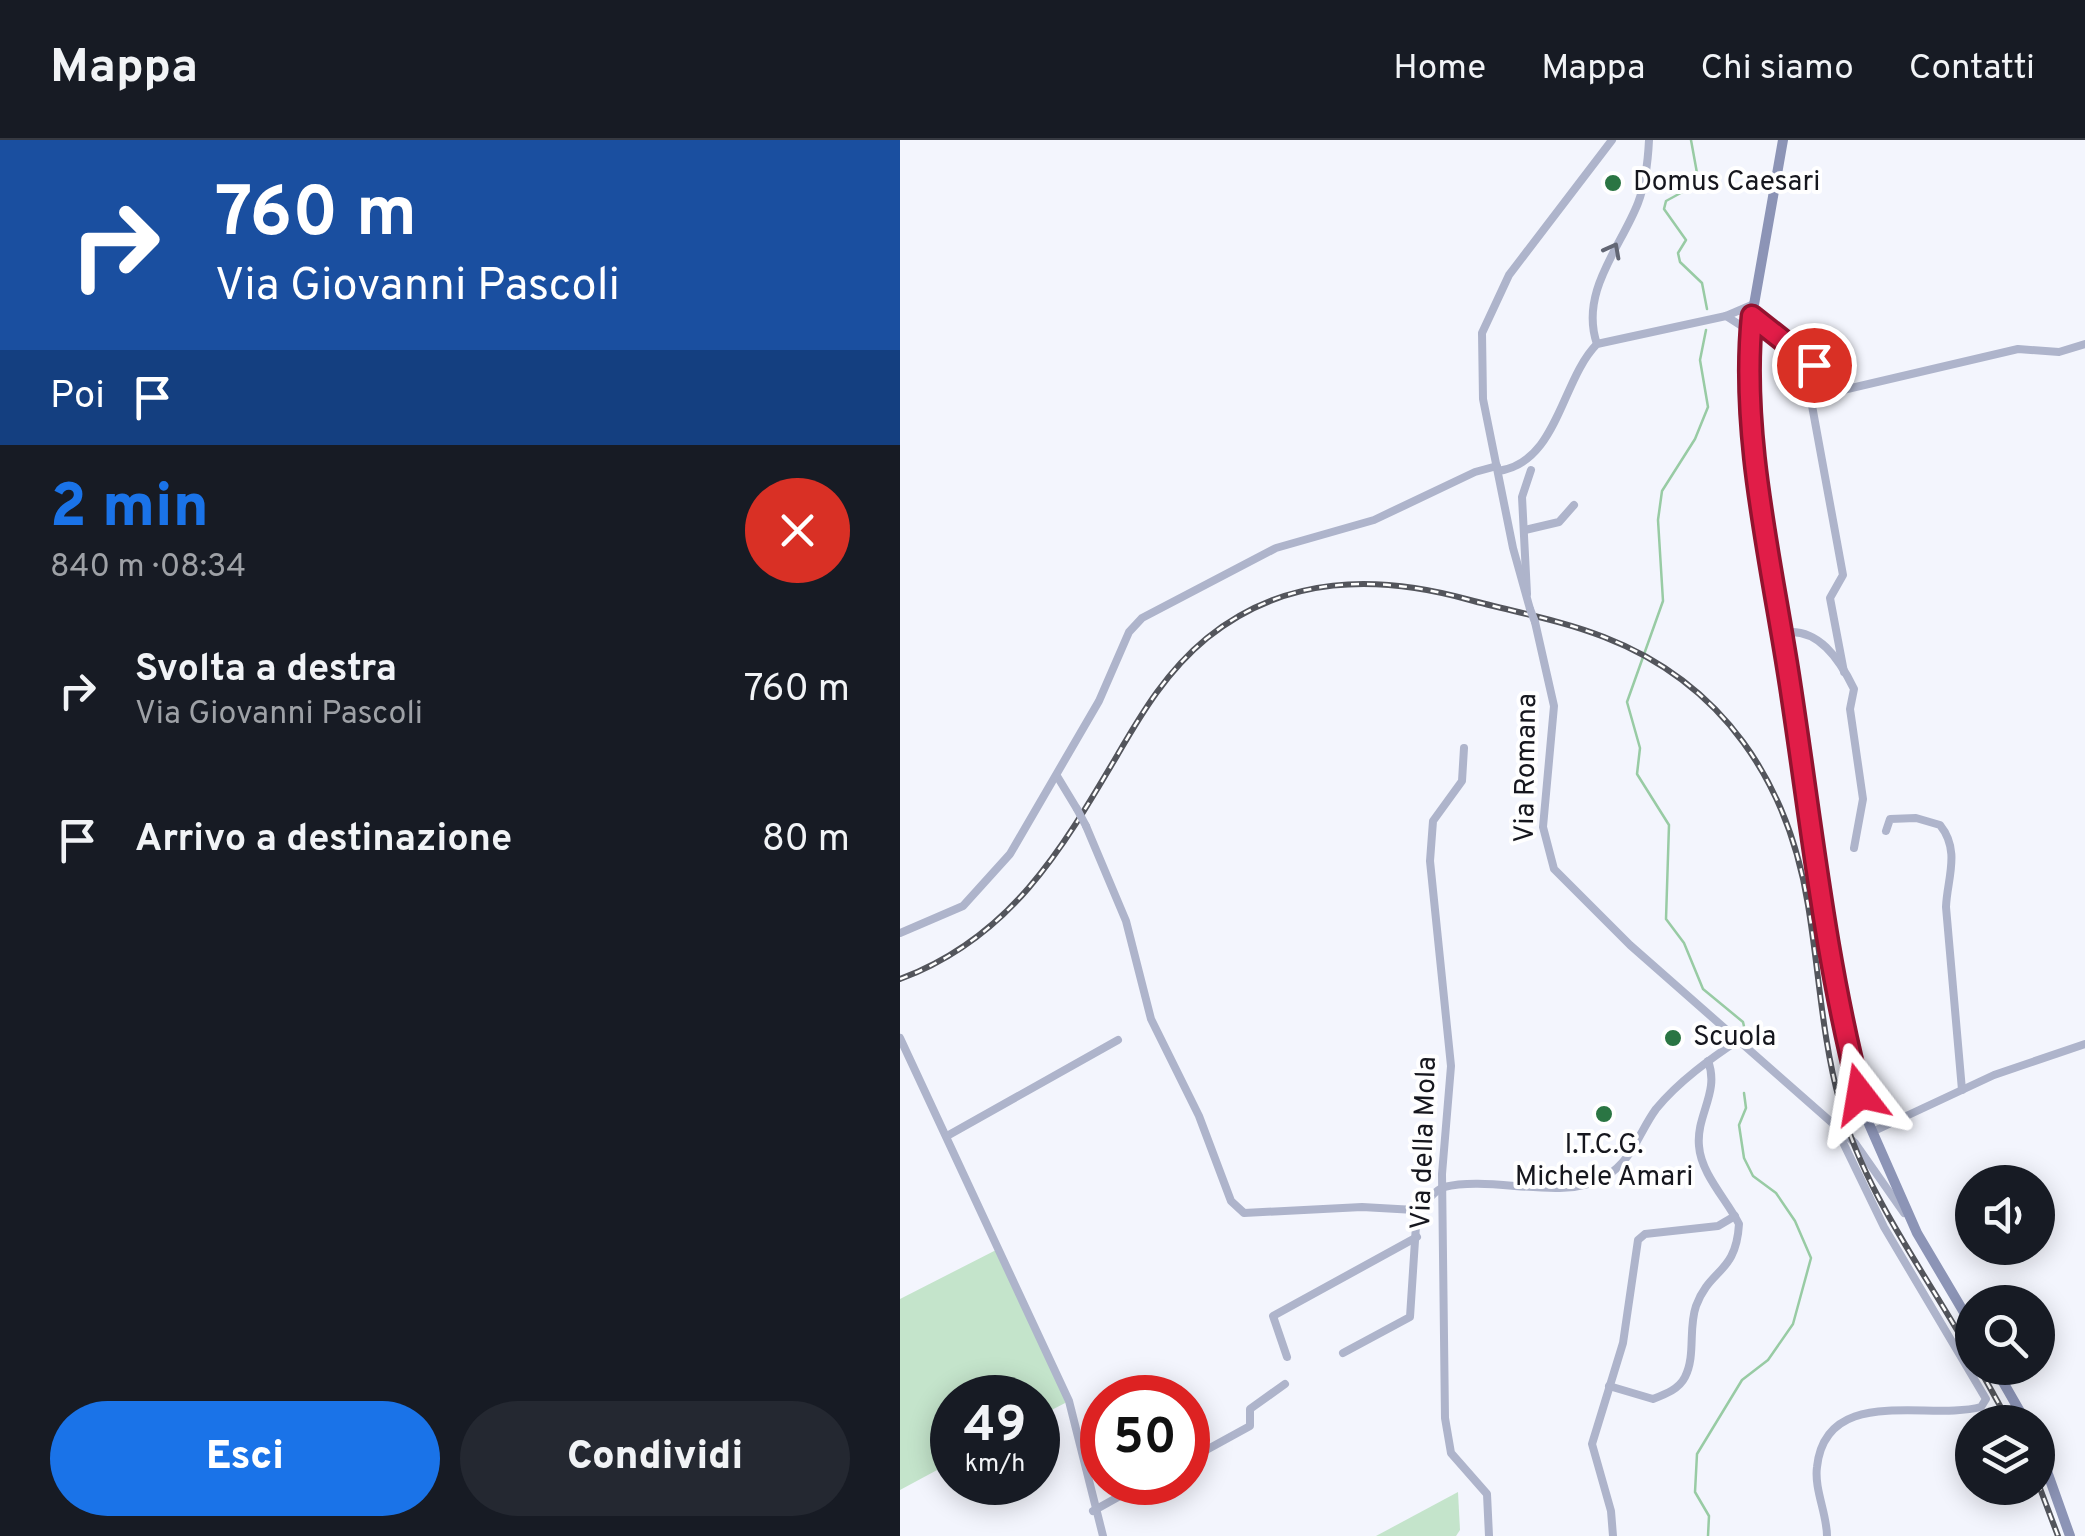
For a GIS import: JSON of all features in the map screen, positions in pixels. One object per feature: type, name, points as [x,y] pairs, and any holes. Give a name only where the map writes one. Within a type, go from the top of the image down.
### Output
[{"type":"main road","points":[[1783,140],[1749,317],[1752,415],[1782,633],[1837,998],[1872,1132],[1918,1234],[1955,1297]]},
{"type":"main road","points":[[2055,1494],[2070,1536]]},
{"type":"street","name":"Via Romana","points":[[1612,140],[1519,260],[1486,318],[1480,372],[1497,466],[1554,706],[1543,823],[1549,860],[1576,896],[1863,1153],[1918,1234]]},
{"type":"street","points":[[1597,344],[1592,322],[1600,281],[1640,199],[1648,140]]},
{"type":"street","points":[[900,933],[945,918],[976,896],[1016,846],[1057,776],[1131,628],[1146,615],[1276,548],[1374,520],[1475,472],[1520,461],[1547,436],[1578,369],[1597,344],[1726,316],[1749,317],[1797,349],[1832,386],[1843,390],[2018,349],[2062,352],[2085,344]]},
{"type":"street","points":[[1811,400],[1843,575],[1830,598],[1844,672]]},
{"type":"street","points":[[1527,599],[1522,498],[1532,470]]},
{"type":"street","points":[[1525,530],[1560,522],[1574,505]]},
{"type":"street","points":[[1782,633],[1803,630],[1816,637],[1854,689],[1850,709],[1862,799],[1854,848]]},
{"type":"street","name":"Via della Mola","points":[[1464,748],[1462,781],[1433,821],[1430,860],[1438,966],[1450,1046],[1442,1187],[1446,1436],[1455,1458],[1485,1491],[1488,1536]]},
{"type":"street","points":[[1057,776],[1086,826],[1126,921],[1151,1019],[1196,1107],[1235,1208],[1252,1214],[1362,1207],[1417,1210],[1442,1187],[1504,1182],[1555,1189],[1604,1178],[1638,1143],[1656,1110],[1708,1061],[1740,1040]]},
{"type":"street","points":[[1886,831],[1890,818],[1916,818],[1940,825],[1948,839],[1954,878],[1946,907],[1962,1090]]},
{"type":"street","points":[[900,1038],[1068,1401],[1093,1510],[1103,1536]]},
{"type":"street","points":[[947,1136],[1118,1040]]},
{"type":"street","points":[[1872,1132],[1994,1074],[2085,1044]]},
{"type":"street","points":[[1609,1386],[1653,1398],[1683,1381],[1696,1306],[1703,1290],[1732,1260],[1738,1238],[1734,1216],[1699,1150],[1712,1086],[1708,1061]]},
{"type":"street","points":[[1828,1536],[1816,1469],[1830,1432],[1866,1412],[1961,1411],[1980,1408],[1986,1399],[1884,1227],[1835,1126]]},
{"type":"street","points":[[1343,1353],[1410,1317],[1417,1210]]},
{"type":"street","points":[[1613,1536],[1611,1511],[1592,1446],[1625,1334],[1639,1238],[1718,1226],[1734,1216]]},
{"type":"street","points":[[1287,1357],[1272,1316],[1417,1238]]},
{"type":"street","points":[[1210,1448],[1250,1426],[1250,1408],[1285,1384]]},
{"type":"street","points":[[1093,1510],[1102,1505]]},
{"type":"green space","points":[[1000,1248],[1057,1375],[930,1375],[930,1474],[900,1490],[900,1299]]},
{"type":"green space","points":[[1060,1381],[1069,1401],[1060,1406]]},
{"type":"green space","points":[[1458,1492],[1460,1530],[1456,1536],[1376,1536]]},
{"type":"waterway","points":[[1691,140],[1697,173],[1688,189],[1666,201],[1664,209],[1686,240],[1678,253],[1680,262],[1702,283],[1707,309]]},
{"type":"waterway","points":[[1706,330],[1700,360],[1708,407],[1695,439],[1662,491],[1658,520],[1663,601],[1627,702],[1640,748],[1637,774],[1669,825],[1666,919],[1684,943],[1703,989],[1743,1022],[1747,1039]]},
{"type":"waterway","points":[[1708,1536],[1709,1516],[1695,1492],[1697,1454],[1742,1380],[1768,1360],[1793,1324],[1811,1258],[1795,1221],[1776,1193],[1753,1176],[1744,1158],[1739,1125],[1746,1108],[1744,1093]]},
{"type":"railway","points":[[900,979],[939,962],[972,940],[1029,887],[1075,824],[1157,692],[1193,651],[1237,617],[1300,591],[1366,584],[1435,592],[1588,631],[1646,657],[1683,681],[1716,710],[1766,778],[1798,860],[1829,1054],[1851,1137],[1881,1202],[1955,1328]]},
{"type":"railway","points":[[1988,1385],[2000,1405]]},
{"type":"railway","points":[[2046,1505],[2058,1536]]},
{"type":"place","name":"Domus Caesari","points":[[1613,183]]},
{"type":"place","name":"Scuola","points":[[1673,1038]]},
{"type":"place","name":"I.T.C.G. Michele Amari","points":[[1604,1114]]},
{"type":"route","points":[[1814,365],[1752,316],[1750,398],[1766,530],[1836,988],[1860,1094]]}]
